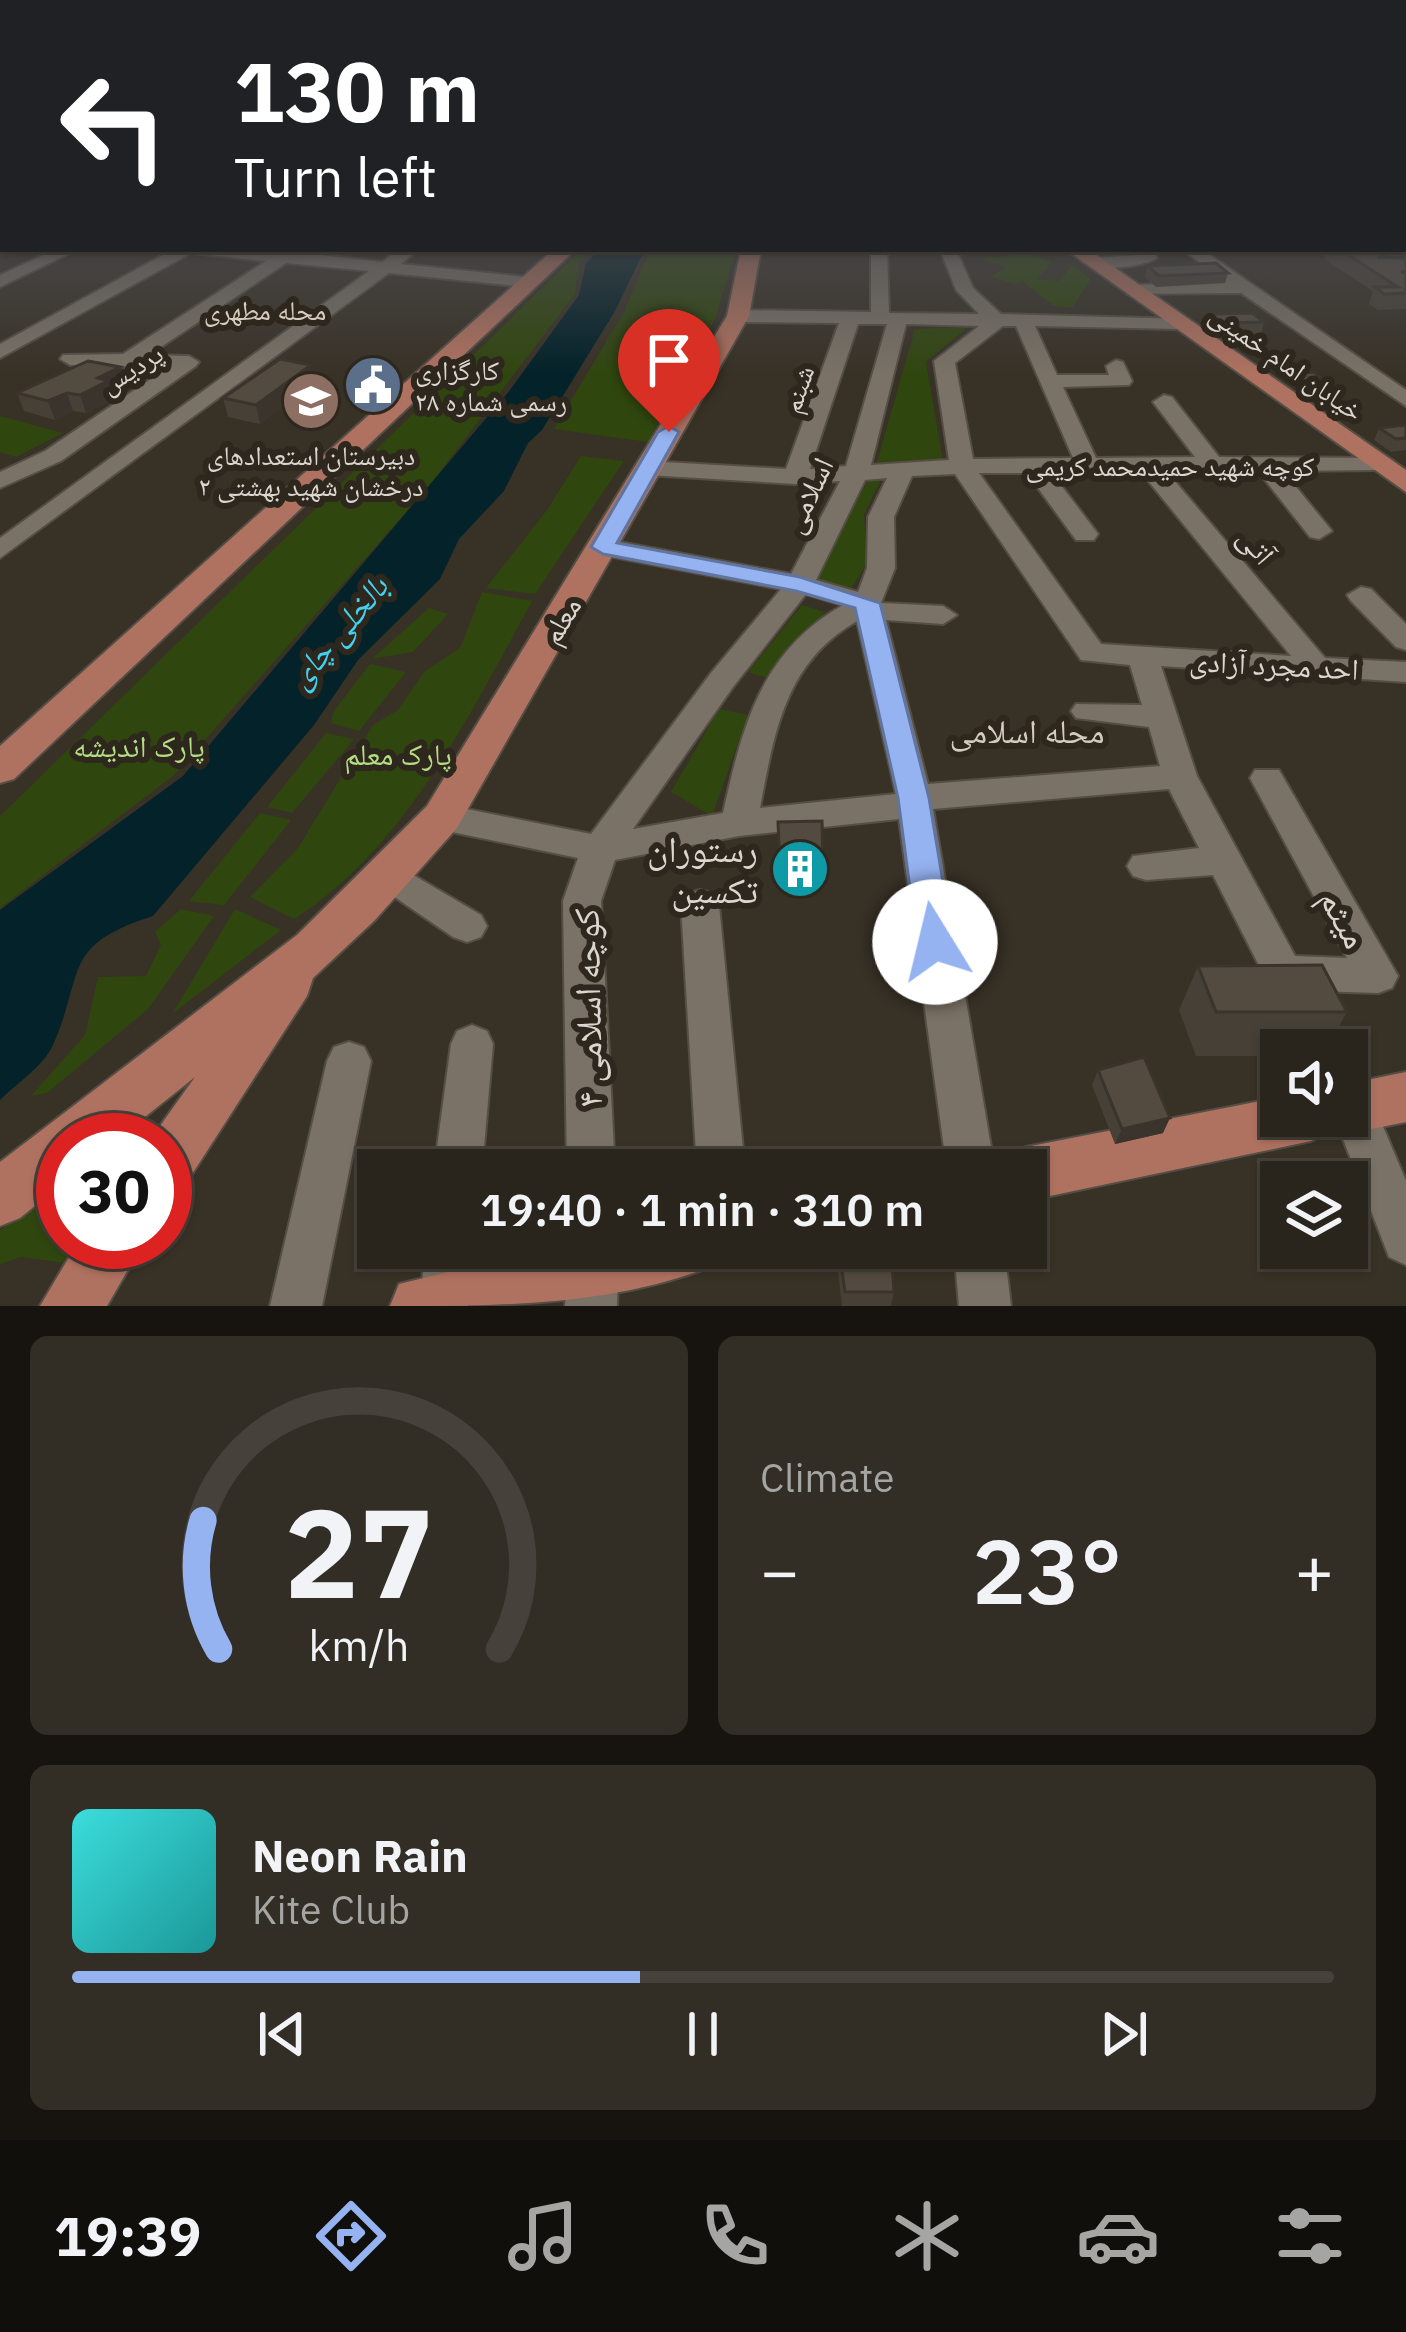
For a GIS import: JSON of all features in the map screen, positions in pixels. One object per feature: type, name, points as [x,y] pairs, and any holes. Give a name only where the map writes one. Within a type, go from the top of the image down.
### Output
[{"type":"main road","points":[[0,770],[560,254]]},
{"type":"main road","name":"معلم","points":[[309,953],[393,877],[442,817],[738,316],[750,254]]},
{"type":"main road","name":"خیابان امام خمینی","points":[[1084,256],[1406,483]]},
{"type":"main road","points":[[107,1113],[309,953]]},
{"type":"main road","points":[[192,1126],[309,953]]},
{"type":"main road","points":[[1047,1170],[1260,1124]]},
{"type":"main road","points":[[0,1198],[36,1169]]},
{"type":"main road","points":[[70,1306],[95,1269]]},
{"type":"main road","points":[[439,1285],[593,1274]]},
{"type":"street","points":[[0,282],[60,254]]},
{"type":"street","points":[[0,352],[177,254]]},
{"type":"street","points":[[125,362],[289,254],[526,283]]},
{"type":"street","points":[[0,550],[404,254]]},
{"type":"street","name":"اسلامی","points":[[600,849],[722,680],[800,584],[857,471],[889,320],[880,254]]},
{"type":"street","points":[[950,254],[965,290],[997,321]]},
{"type":"street","points":[[1084,256],[1149,259],[1142,254]]},
{"type":"street","points":[[1198,254],[1406,400]]},
{"type":"street","points":[[1133,290],[1249,286]]},
{"type":"street","points":[[738,316],[1179,323]]},
{"type":"street","name":"شبنم","points":[[795,477],[850,319]]},
{"type":"street","points":[[962,466],[944,361],[997,321]]},
{"type":"street","points":[[1024,321],[1088,466]]},
{"type":"street","name":"پردیس","points":[[0,481],[53,456],[190,362],[70,359]]},
{"type":"street","points":[[1050,381],[1122,381],[1116,366]]},
{"type":"street","points":[[1164,402],[1214,466]]},
{"type":"street","name":"کوچه شهید حمیدمحمد کریمی","points":[[647,468],[795,477],[962,466],[1378,464]]},
{"type":"street","points":[[1266,465],[1319,531]]},
{"type":"street","name":"کوچه شهید حمیدمحمد کریمی","points":[[962,466],[1092,653],[1143,656]]},
{"type":"street","points":[[1034,466],[1085,533]]},
{"type":"street","name":"آتی","points":[[1149,466],[1315,665]]},
{"type":"street","points":[[903,469],[881,517],[880,568],[870,607],[914,801],[968,1149]]},
{"type":"street","points":[[603,547],[800,584],[870,607],[943,615]]},
{"type":"street","points":[[1361,596],[1406,641]]},
{"type":"street","points":[[739,823],[768,692],[829,622],[870,607]]},
{"type":"street","points":[[1143,656],[1180,776],[1313,1029]]},
{"type":"street","name":"احد مجرد آزادی","points":[[1143,656],[1406,672]]},
{"type":"street","points":[[722,680],[768,692]]},
{"type":"street","points":[[1087,711],[1162,717]]},
{"type":"street","points":[[442,817],[600,849],[739,823],[1180,776]]},
{"type":"street","name":"میثم","points":[[1268,778],[1378,976],[1284,973]]},
{"type":"street","name":"کوچه اسلامی ۴","points":[[590,1149],[582,901],[600,849]]},
{"type":"street","points":[[1146,866],[1224,860]]},
{"type":"street","points":[[393,877],[467,926]]},
{"type":"street","points":[[700,905],[719,1149]]},
{"type":"street","points":[[460,1149],[472,1044]]},
{"type":"street","points":[[296,1306],[349,1061]]},
{"type":"street","points":[[1366,1137],[1406,1240]]},
{"type":"street","points":[[981,1269],[985,1306]]},
{"type":"green space","name":"پارک اندیشه","points":[[577,254],[589,254],[579,263],[575,294],[429,486],[174,775],[0,908],[0,816]]},
{"type":"green space","points":[[648,254],[735,254],[715,319],[648,442],[554,429],[624,312]]},
{"type":"green space","points":[[1031,254],[1052,262],[1037,279],[1059,281],[1072,265],[1091,279],[1072,308],[1054,306],[1022,281],[1016,284],[990,277],[1007,267],[978,259]]},
{"type":"green space","points":[[968,327],[926,362],[943,461],[877,462],[915,329]]},
{"type":"green space","points":[[0,416],[63,433],[16,457],[0,452]]},
{"type":"green space","points":[[581,456],[624,461],[535,594],[486,588],[547,510]]},
{"type":"green space","points":[[881,479],[864,515],[867,563],[850,590],[813,578],[868,481]]},
{"type":"green space","name":"پارک معلم","points":[[482,592],[532,601],[459,733],[402,817],[334,890],[294,919],[250,897],[298,848],[373,725],[398,710],[424,672],[460,648]]},
{"type":"green space","points":[[802,605],[825,612],[772,680],[748,672]]},
{"type":"green space","name":"پارک معلم","points":[[429,608],[448,614],[413,652],[372,659]]},
{"type":"green space","name":"پارک معلم","points":[[370,664],[406,672],[359,731],[331,723],[334,711]]},
{"type":"green space","points":[[719,709],[748,715],[712,816],[671,792]]},
{"type":"green space","name":"پارک معلم","points":[[326,733],[354,739],[292,813],[267,807]]},
{"type":"green space","name":"پارک معلم","points":[[260,813],[291,820],[224,905],[189,901]]},
{"type":"green space","points":[[181,909],[214,916],[148,1009],[47,1093],[31,1096],[85,1035],[98,977],[146,976],[161,945],[155,932]]},
{"type":"green space","points":[[235,909],[281,930],[172,1014]]},
{"type":"green space","points":[[36,1198],[36,1259],[21,1257],[0,1264],[0,1231]]},
{"type":"water","name":"بالخلی چای","points":[[595,254],[643,254],[615,311],[542,430],[528,443],[504,491],[459,539],[440,579],[358,660],[314,725],[153,916],[123,927],[89,951],[48,1054],[0,1100],[0,910],[183,776],[510,390],[579,295],[586,263]]},
{"type":"building","points":[[1347,254],[1406,258],[1406,272],[1401,272],[1406,273],[1406,293],[1384,294],[1375,287],[1398,287]]},
{"type":"building","points":[[1216,263],[1228,273],[1159,276],[1148,266]]},
{"type":"building","points":[[1252,313],[1264,322],[1223,323],[1211,314]]},
{"type":"building","points":[[280,359],[311,365],[256,405],[223,398]]},
{"type":"building","points":[[88,361],[120,367],[98,378],[108,381],[80,395],[67,393],[48,401],[17,393]]},
{"type":"building","points":[[360,366],[396,372],[385,381],[345,375]]},
{"type":"building","points":[[1314,372],[1324,380],[1301,381],[1290,374]]},
{"type":"building","points":[[1406,425],[1406,438],[1396,439],[1379,428]]},
{"type":"building","name":"رستوران تکسین","points":[[822,821],[823,866],[780,866],[778,822]]},
{"type":"building","points":[[1322,965],[1347,1012],[1216,1012],[1198,966]]},
{"type":"building","points":[[1144,1057],[1170,1118],[1122,1129],[1098,1070]]},
{"type":"building","points":[[842,1269],[892,1269],[894,1292],[845,1292]]},
{"type":"place","name":"کارگزاری رسمی شماره ۲۸","points":[[373,385]]},
{"type":"place","name":"دبیرستان استعدادهای درخشان شهید بهشتی ۲","points":[[311,401]]},
{"type":"place","name":"رستوران تکسین","points":[[800,869]]},
{"type":"district","name":"محله مطهری","points":[[265,309]]},
{"type":"district","name":"محله اسلامی","points":[[1027,730]]},
{"type":"route","points":[[669,432],[603,547],[800,584],[867,603],[914,798],[935,942]]}]
